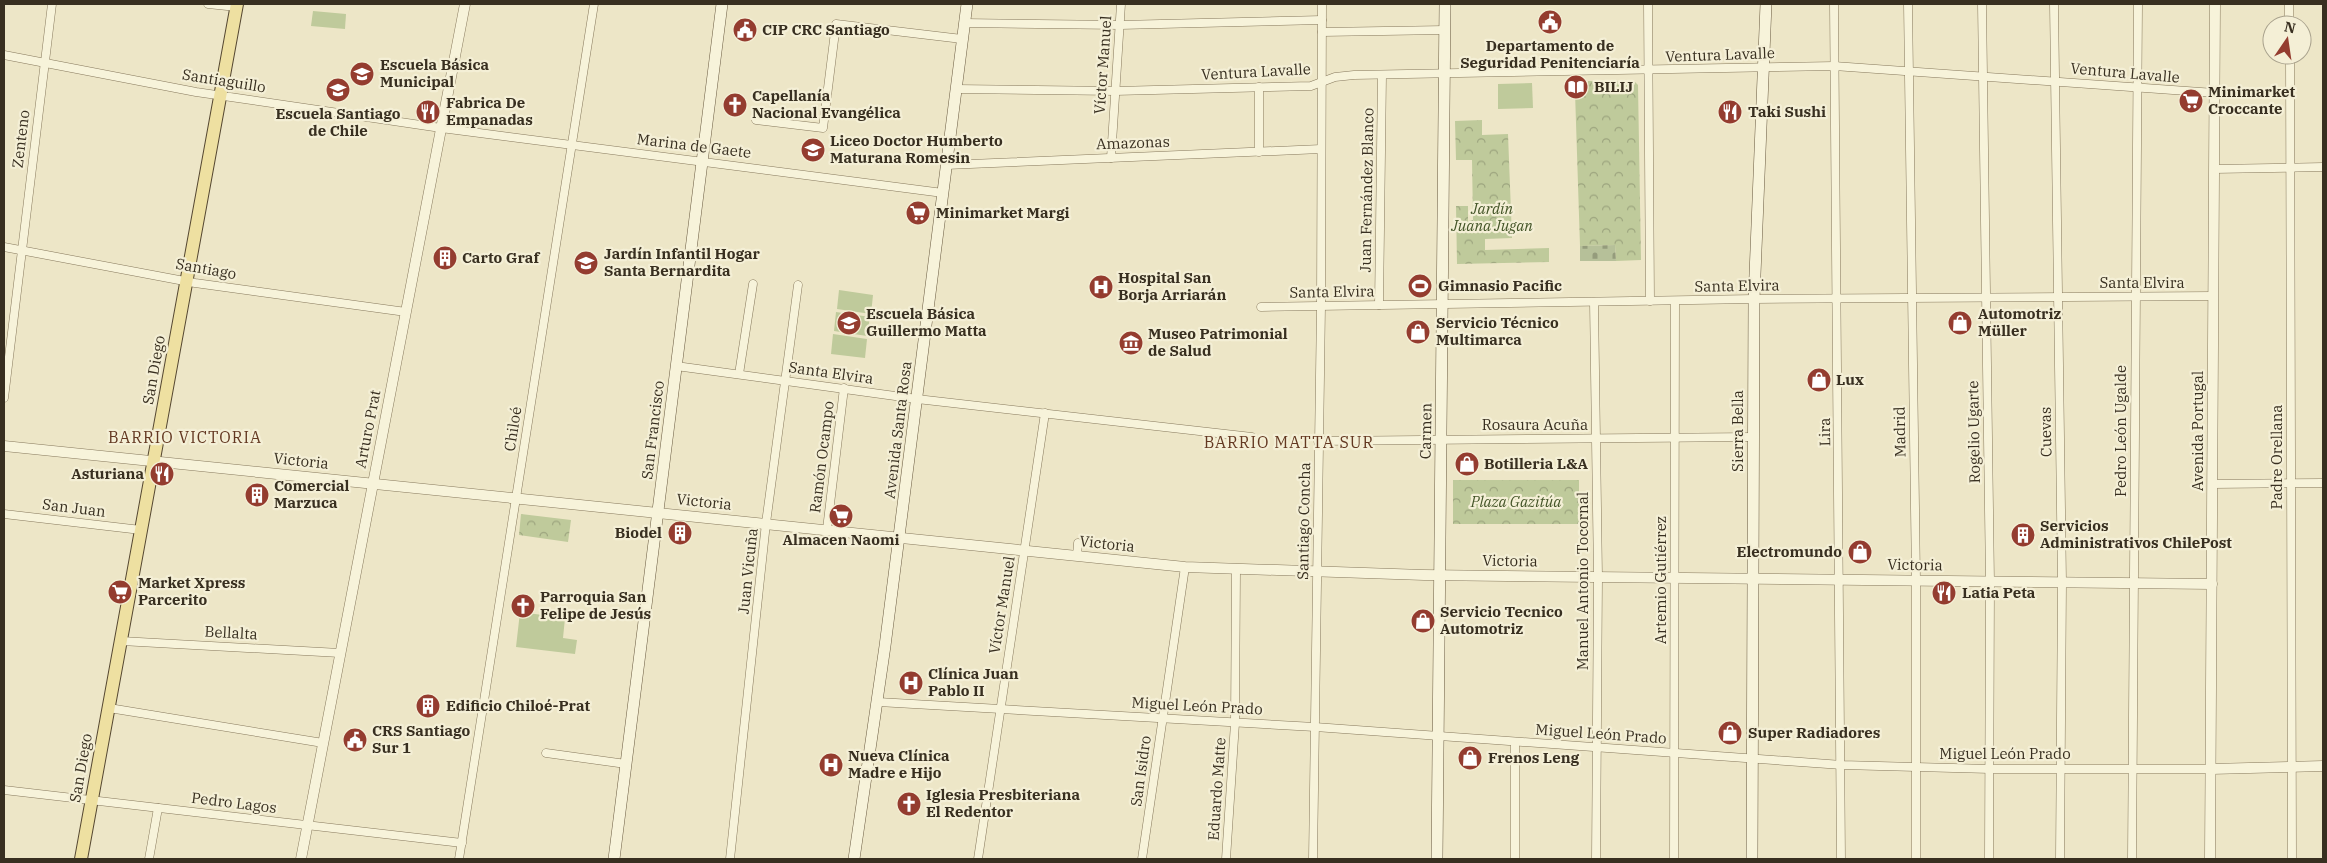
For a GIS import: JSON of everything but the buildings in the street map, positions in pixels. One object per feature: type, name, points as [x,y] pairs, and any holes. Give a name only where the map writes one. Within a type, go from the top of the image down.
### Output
[{"type":"main road","name":"San Francisco","points":[[614,859],[722,4]]},
{"type":"main road","name":"Avenida Santa Rosa","points":[[854,859],[878,702],[967,4]]},
{"type":"main road","name":"Carmen","points":[[1437,859],[1445,4]]},
{"type":"main road","name":"Sierra Bella","points":[[1752,859],[1754,299],[1766,4]]},
{"type":"main road","name":"San Diego","points":[[81,859],[237,6]]},
{"type":"street","name":"Zenteno","points":[[4,398],[52,4]]},
{"type":"street","points":[[208,4],[237,6]]},
{"type":"street","name":"Arturo Prat","points":[[301,859],[465,4]]},
{"type":"street","name":"Chiloé","points":[[459,859],[594,4]]},
{"type":"street","name":"Víctor Manuel","points":[[1111,158],[1121,4]]},
{"type":"street","name":"Santiago Concha","points":[[1313,859],[1321,306],[1322,4]]},
{"type":"street","points":[[1648,4],[1650,301]]},
{"type":"street","name":"Lira","points":[[1834,4],[1842,765],[1841,859]]},
{"type":"street","name":"Madrid","points":[[1908,4],[1916,580],[1916,859]]},
{"type":"street","name":"Rogelio Ugarte","points":[[1982,4],[1990,582],[1989,859]]},
{"type":"street","name":"Cuevas","points":[[2054,4],[2062,582],[2060,859]]},
{"type":"street","name":"Pedro León Ugalde","points":[[2132,859],[2138,4]]},
{"type":"street","name":"Avenida Portugal","points":[[2210,859],[2215,4]]},
{"type":"street","points":[[964,23],[1120,25],[1322,20]]},
{"type":"street","points":[[756,120],[823,128],[836,24],[962,39]]},
{"type":"street","points":[[1322,32],[1445,30]]},
{"type":"street","name":"Santiaguillo","points":[[4,55],[221,95],[441,128]]},
{"type":"street","name":"Padre Orellana","points":[[2290,65],[2292,859]]},
{"type":"street","name":"Ventura Lavalle","points":[[956,89],[1115,91],[1311,86],[1342,76],[1834,66],[2215,93]]},
{"type":"street","name":"Juan Fernández Blanco","points":[[1379,305],[1382,75]]},
{"type":"street","points":[[1259,87],[1259,152]]},
{"type":"street","name":"Marina de Gaete","points":[[441,128],[943,193]]},
{"type":"street","name":"Amazonas","points":[[946,165],[1321,149]]},
{"type":"street","points":[[2214,169],[2323,167]]},
{"type":"street","name":"Santiago","points":[[4,247],[187,281],[406,312]]},
{"type":"street","points":[[739,374],[753,284]]},
{"type":"street","name":"Juan Vicuña","points":[[730,859],[766,523],[798,286]]},
{"type":"street","name":"Santa Elvira","points":[[1261,307],[1754,299],[2213,296]]},
{"type":"street","name":"Artemio Gutiérrez","points":[[1674,859],[1675,300]]},
{"type":"street","name":"Manuel Antonio Tocornal","points":[[1594,302],[1598,577],[1596,859]]},
{"type":"street","name":"Santa Elvira","points":[[676,366],[917,399],[1252,437]]},
{"type":"street","name":"Ramón Ocampo","points":[[827,529],[844,388]]},
{"type":"street","name":"Víctor Manuel","points":[[978,859],[1045,413]]},
{"type":"street","name":"Rosaura Acuña","points":[[1318,441],[1753,437]]},
{"type":"street","name":"Victoria","points":[[4,446],[1185,567],[1440,575],[2212,584]]},
{"type":"street","points":[[2212,484],[2323,482]]},
{"type":"street","name":"San Juan","points":[[4,514],[141,530]]},
{"type":"street","points":[[1077,556],[1078,543]]},
{"type":"street","name":"San Isidro","points":[[1142,859],[1185,567]]},
{"type":"street","name":"Eduardo Matte","points":[[1226,859],[1236,723],[1236,570]]},
{"type":"street","name":"Bellalta","points":[[121,641],[340,653]]},
{"type":"street","name":"Miguel León Prado","points":[[878,702],[1162,720],[1315,727],[1842,765],[1990,769],[2211,769],[2323,766]]},
{"type":"street","points":[[109,708],[323,743]]},
{"type":"street","points":[[1515,742],[1515,859]]},
{"type":"street","points":[[546,753],[626,764]]},
{"type":"street","name":"Pedro Lagos","points":[[4,790],[462,843]]},
{"type":"street","points":[[149,859],[158,808]]},
{"type":"green space","points":[[313,11],[346,14],[345,29],[311,26]]},
{"type":"green space","points":[[1588,81],[1634,81],[1638,85],[1641,260],[1616,261],[1615,245],[1580,246],[1575,92],[1588,91]]},
{"type":"green space","points":[[1532,83],[1533,108],[1498,109],[1498,84]]},
{"type":"green space","name":"Jardín Juana Jugan","points":[[1482,120],[1482,135],[1508,134],[1512,238],[1485,239],[1485,250],[1549,248],[1549,262],[1457,264],[1456,206],[1468,206],[1468,221],[1473,220],[1472,160],[1456,160],[1455,121]]},
{"type":"green space","points":[[1615,245],[1616,261],[1580,261],[1580,246]]},
{"type":"green space","points":[[839,290],[873,295],[871,314],[837,309]]},
{"type":"green space","points":[[836,312],[870,317],[867,336],[834,331]]},
{"type":"green space","points":[[833,334],[867,339],[865,358],[831,354]]},
{"type":"green space","name":"Plaza Gazitúa","points":[[1453,480],[1579,480],[1579,524],[1453,524]]},
{"type":"green space","points":[[521,514],[571,520],[568,542],[519,535]]},
{"type":"green space","points":[[520,612],[565,618],[563,638],[577,640],[575,654],[516,647]]},
{"type":"place","name":"Departamento de Seguridad Penitenciaría","points":[[1550,22]]},
{"type":"place","name":"CIP CRC Santiago","points":[[745,30]]},
{"type":"place","name":"Escuela Básica Municipal","points":[[362,74]]},
{"type":"place","name":"BILIJ","points":[[1576,87]]},
{"type":"place","name":"Escuela Santiago de Chile","points":[[338,90]]},
{"type":"place","name":"Minimarket Croccante","points":[[2191,101]]},
{"type":"place","name":"Capellanía Nacional Evangélica","points":[[735,105]]},
{"type":"place","name":"Fabrica De Empanadas","points":[[428,112]]},
{"type":"place","name":"Taki Sushi","points":[[1730,112]]},
{"type":"place","name":"Liceo Doctor Humberto Maturana Romesin","points":[[813,150]]},
{"type":"place","name":"Minimarket Margi","points":[[918,213]]},
{"type":"place","name":"Carto Graf","points":[[445,258]]},
{"type":"place","name":"Jardín Infantil Hogar Santa Bernardita","points":[[586,263]]},
{"type":"place","name":"Gimnasio Pacific","points":[[1420,286]]},
{"type":"place","name":"Hospital San Borja Arriarán","points":[[1101,287]]},
{"type":"place","name":"Escuela Básica Guillermo Matta","points":[[849,323]]},
{"type":"place","name":"Automotriz Müller","points":[[1960,323]]},
{"type":"place","name":"Servicio Técnico Multimarca","points":[[1418,332]]},
{"type":"place","name":"Museo Patrimonial de Salud","points":[[1131,343]]},
{"type":"place","name":"Lux","points":[[1819,380]]},
{"type":"place","name":"Botilleria L&A","points":[[1467,464]]},
{"type":"place","name":"Asturiana","points":[[162,474]]},
{"type":"place","name":"Comercial Marzuca","points":[[257,495]]},
{"type":"place","name":"Almacen Naomi","points":[[841,516]]},
{"type":"place","name":"Biodel","points":[[680,533]]},
{"type":"place","name":"Servicios Administrativos ChilePost","points":[[2023,535]]},
{"type":"place","name":"Electromundo","points":[[1860,552]]},
{"type":"place","name":"Market Xpress Parcerito","points":[[120,592]]},
{"type":"place","name":"Latia Peta","points":[[1944,593]]},
{"type":"place","name":"Parroquia San Felipe de Jesús","points":[[523,606]]},
{"type":"place","name":"Servicio Tecnico Automotriz","points":[[1423,621]]},
{"type":"place","name":"Clínica Juan Pablo II","points":[[911,683]]},
{"type":"place","name":"Edificio Chiloé-Prat","points":[[428,706]]},
{"type":"place","name":"Super Radiadores","points":[[1730,733]]},
{"type":"place","name":"CRS Santiago Sur 1","points":[[355,740]]},
{"type":"place","name":"Frenos Leng","points":[[1470,758]]},
{"type":"place","name":"Nueva Clínica Madre e Hijo","points":[[831,765]]},
{"type":"place","name":"Iglesia Presbiteriana El Redentor","points":[[909,804]]},
{"type":"district","name":"BARRIO VICTORIA","points":[[185,437]]},
{"type":"district","name":"BARRIO MATTA SUR","points":[[1289,442]]}]
